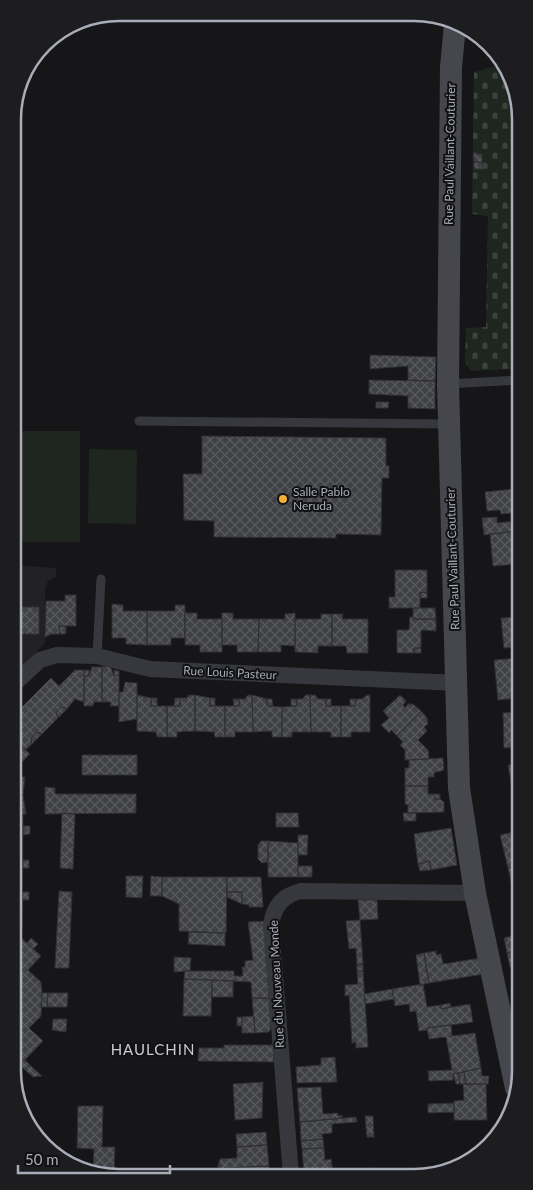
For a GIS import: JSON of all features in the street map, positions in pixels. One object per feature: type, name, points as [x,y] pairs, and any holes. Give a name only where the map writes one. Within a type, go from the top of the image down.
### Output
[{"type":"street","name":"Rue Paul Vaillant-Couturier","points":[[455,30],[452,67],[448,384],[460,802],[475,892],[512,1069]]},
{"type":"street","name":"Rue Louis Pasteur","points":[[21,677],[32,666],[48,656],[97,656],[150,668],[457,683]]},
{"type":"street","name":"Rue du Nouveau Monde","points":[[291,1169],[271,926],[275,909],[285,897],[301,891],[475,892]]},
{"type":"lane","points":[[448,384],[512,380]]},
{"type":"lane","points":[[139,421],[449,424]]},
{"type":"lane","points":[[97,656],[101,580]]},
{"type":"shaded area","points":[[21,566],[56,568],[56,577],[48,581],[45,588],[45,643],[21,668]]},
{"type":"green space","points":[[496,66],[504,82],[511,107],[512,369],[471,371],[465,362],[466,328],[486,327],[488,216],[472,214],[474,72]]},
{"type":"green space","points":[[21,431],[80,431],[80,542],[21,542]]},
{"type":"green space","points":[[89,449],[137,450],[136,524],[88,523]]},
{"type":"building","points":[[474,154],[482,154],[482,162],[474,162]]},
{"type":"building","points":[[474,162],[482,162],[483,169],[474,169]]},
{"type":"building","points":[[370,355],[436,357],[435,381],[408,380],[408,366],[370,369]]},
{"type":"building","points":[[369,380],[435,381],[435,409],[408,408],[408,396],[369,394]]},
{"type":"building","points":[[376,402],[389,402],[388,408],[376,408]]},
{"type":"building","name":"Salle Pablo Neruda","points":[[202,436],[386,438],[386,466],[389,466],[389,478],[382,478],[381,535],[336,534],[336,538],[214,537],[214,521],[184,520],[183,474],[202,474]]},
{"type":"building","points":[[512,489],[512,513],[501,514],[500,510],[487,511],[485,492]]},
{"type":"building","points":[[497,517],[497,523],[512,522],[512,532],[484,535],[482,518]]},
{"type":"building","points":[[512,532],[512,564],[493,566],[490,534]]},
{"type":"building","points":[[395,570],[427,570],[427,593],[420,592],[420,608],[389,608],[389,597],[395,597]]},
{"type":"building","points":[[420,592],[427,593],[427,598],[420,598]]},
{"type":"building","points":[[65,595],[76,595],[76,626],[59,626],[60,634],[52,634],[45,637],[46,601],[65,601]]},
{"type":"building","points":[[112,604],[123,605],[123,611],[147,611],[147,645],[126,644],[126,638],[112,638]]},
{"type":"building","points":[[175,605],[185,605],[185,638],[171,638],[171,645],[147,645],[147,611],[175,611]]},
{"type":"building","points":[[21,607],[39,607],[39,634],[21,634]]},
{"type":"building","points":[[413,608],[435,608],[436,619],[413,619]]},
{"type":"building","points":[[185,613],[197,613],[197,619],[222,619],[222,652],[200,652],[200,645],[185,645]]},
{"type":"building","points":[[222,613],[233,613],[233,619],[259,619],[258,652],[237,652],[237,645],[222,645]]},
{"type":"building","points":[[295,613],[295,646],[281,645],[281,652],[258,652],[259,619],[285,619],[285,614]]},
{"type":"building","points":[[321,614],[332,614],[332,646],[318,646],[318,653],[295,652],[295,619],[321,619]]},
{"type":"building","points":[[332,614],[343,614],[342,619],[368,619],[368,653],[347,653],[346,646],[332,646]]},
{"type":"building","points":[[410,617],[413,617],[413,619],[436,619],[436,631],[421,630],[421,648],[414,648],[414,653],[397,653],[397,630],[409,630]]},
{"type":"building","points":[[512,617],[512,647],[504,648],[501,618]]},
{"type":"building","points":[[59,626],[66,626],[66,634],[60,634]]},
{"type":"building","points":[[414,648],[421,648],[421,653],[414,653]]},
{"type":"building","points":[[512,659],[512,699],[498,700],[494,660]]},
{"type":"building","points":[[110,666],[114,676],[119,675],[119,706],[110,706],[111,702],[102,702],[102,667]]},
{"type":"building","points":[[92,667],[102,667],[102,702],[94,702],[93,706],[84,706],[84,676],[89,676]]},
{"type":"building","points":[[75,670],[84,670],[84,702],[75,699],[67,709],[62,707],[56,713],[58,718],[42,734],[37,732],[31,739],[32,744],[25,750],[21,746],[21,706],[51,678],[59,686]]},
{"type":"building","points":[[84,670],[89,670],[89,676],[84,676]]},
{"type":"building","points":[[114,670],[119,671],[119,675],[114,676]]},
{"type":"building","points":[[125,682],[137,683],[137,719],[119,722],[119,692],[123,692]]},
{"type":"building","points":[[137,695],[151,698],[151,706],[167,706],[167,737],[157,737],[156,732],[137,731]]},
{"type":"building","points":[[189,695],[195,695],[195,731],[177,732],[177,737],[167,737],[167,706],[180,706],[180,698],[187,698]]},
{"type":"building","points":[[195,695],[210,698],[210,706],[225,706],[225,737],[215,737],[214,732],[195,731]]},
{"type":"building","points":[[248,695],[252,695],[253,732],[235,732],[235,737],[225,737],[225,706],[239,706],[239,699],[245,699]]},
{"type":"building","points":[[252,695],[267,699],[267,706],[282,707],[282,737],[272,737],[272,731],[253,732]]},
{"type":"building","points":[[306,695],[310,695],[311,732],[292,732],[292,737],[282,737],[282,707],[297,706],[297,699],[302,699]]},
{"type":"building","points":[[310,695],[315,695],[318,699],[326,699],[326,706],[341,706],[341,737],[331,737],[331,732],[311,732]]},
{"type":"building","points":[[370,695],[370,732],[351,732],[351,737],[341,737],[341,706],[355,706],[356,699],[362,699]]},
{"type":"building","points":[[400,695],[406,701],[403,705],[405,708],[408,704],[413,704],[421,711],[397,736],[391,730],[389,733],[381,725],[389,718],[383,711]]},
{"type":"building","points":[[151,698],[157,698],[157,706],[151,706]]},
{"type":"building","points":[[175,698],[180,698],[180,706],[174,706]]},
{"type":"building","points":[[210,698],[215,698],[215,706],[210,706]]},
{"type":"building","points":[[233,699],[239,699],[239,706],[234,706]]},
{"type":"building","points":[[267,699],[272,699],[273,706],[267,706]]},
{"type":"building","points":[[291,699],[297,699],[297,706],[291,706]]},
{"type":"building","points":[[326,699],[331,699],[331,706],[326,706]]},
{"type":"building","points":[[350,699],[356,699],[355,706],[350,706]]},
{"type":"building","points":[[62,707],[67,709],[58,718],[56,713]]},
{"type":"building","points":[[421,711],[427,718],[428,724],[424,727],[427,731],[418,740],[428,750],[429,759],[405,760],[405,750],[400,745],[403,742],[397,736]]},
{"type":"building","points":[[512,712],[512,747],[504,748],[503,713]]},
{"type":"building","points":[[37,732],[42,734],[32,744],[31,739]]},
{"type":"building","points":[[21,746],[30,754],[23,761],[21,759]]},
{"type":"building","points":[[82,755],[137,755],[137,775],[82,775]]},
{"type":"building","points":[[443,758],[444,770],[434,773],[434,777],[428,777],[428,786],[405,786],[405,768],[409,768],[409,760]]},
{"type":"building","points":[[512,764],[512,788],[508,765]]},
{"type":"building","points":[[21,777],[25,777],[23,795],[21,795]]},
{"type":"building","points":[[405,786],[428,786],[428,794],[434,794],[435,799],[440,799],[444,802],[444,812],[408,813],[408,805],[405,804]]},
{"type":"building","points":[[45,787],[55,788],[55,794],[136,794],[136,813],[45,814]]},
{"type":"building","points":[[434,794],[440,794],[440,799],[435,799]]},
{"type":"building","points":[[21,795],[23,795],[26,814],[21,814]]},
{"type":"building","points":[[62,813],[75,814],[73,869],[60,868]]},
{"type":"building","points":[[276,813],[298,813],[299,827],[276,827]]},
{"type":"building","points":[[403,813],[416,813],[416,821],[404,821]]},
{"type":"building","points":[[21,814],[23,814],[22,927]]},
{"type":"building","points":[[23,826],[30,826],[30,834],[23,835]]},
{"type":"building","points":[[451,828],[457,865],[431,870],[430,861],[418,864],[414,834]]},
{"type":"building","points":[[512,832],[512,867],[508,868],[500,835]]},
{"type":"building","points":[[298,835],[308,835],[307,855],[298,855]]},
{"type":"building","points":[[261,841],[268,841],[268,862],[262,863],[258,859],[258,845]]},
{"type":"building","points":[[268,841],[298,843],[298,877],[268,877]]},
{"type":"building","points":[[23,860],[29,860],[29,868],[23,868]]},
{"type":"building","points":[[430,861],[431,870],[420,871],[418,864]]},
{"type":"building","points":[[298,866],[312,866],[312,877],[298,877]]},
{"type":"building","points":[[512,867],[512,886],[508,868]]},
{"type":"building","points":[[126,876],[143,876],[142,898],[126,897]]},
{"type":"building","points":[[151,876],[162,877],[162,896],[150,896]]},
{"type":"building","points":[[162,877],[227,877],[226,933],[179,931],[179,904],[162,896]]},
{"type":"building","points":[[227,877],[261,877],[263,907],[249,907],[249,905],[242,904],[242,892],[227,892]]},
{"type":"building","points":[[59,891],[72,892],[69,968],[55,968]]},
{"type":"building","points":[[23,892],[29,892],[29,900],[22,900]]},
{"type":"building","points":[[227,892],[242,892],[242,904],[227,897]]},
{"type":"building","points":[[358,900],[377,900],[378,919],[360,920]]},
{"type":"building","points":[[360,920],[363,964],[357,965],[356,948],[349,949],[346,921]]},
{"type":"building","points":[[264,921],[269,998],[252,998],[251,982],[184,979],[185,971],[234,971],[234,976],[243,976],[242,967],[245,967],[245,961],[253,960],[248,922]]},
{"type":"building","points":[[189,932],[225,933],[225,946],[188,944]]},
{"type":"building","points":[[512,936],[512,951],[507,953],[504,938]]},
{"type":"building","points":[[21,938],[41,956],[28,970],[41,982],[42,993],[41,1016],[29,1028],[43,1041],[21,1064],[21,978]]},
{"type":"building","points":[[31,938],[38,944],[33,949],[27,943]]},
{"type":"building","points":[[436,951],[436,955],[441,954],[443,964],[481,958],[484,974],[429,983],[424,953]]},
{"type":"building","points":[[512,951],[512,968],[510,967],[507,953]]},
{"type":"building","points":[[424,953],[429,983],[420,985],[416,955]]},
{"type":"building","points":[[174,957],[191,958],[190,971],[174,972]]},
{"type":"building","points":[[363,964],[363,971],[357,971],[357,965]]},
{"type":"building","points":[[357,971],[363,971],[368,1047],[356,1048],[356,1042],[352,1043],[349,995],[345,996],[345,985],[358,984]]},
{"type":"building","points":[[184,979],[212,980],[211,1016],[183,1016]]},
{"type":"building","points":[[212,980],[233,981],[233,997],[212,997]]},
{"type":"building","points":[[423,984],[427,1007],[441,1005],[441,1009],[470,1004],[473,1022],[427,1028],[428,1030],[419,1031],[416,1011],[410,1012],[409,1004],[395,1006],[392,989]]},
{"type":"building","points":[[392,989],[394,999],[365,1004],[364,994]]},
{"type":"building","points":[[42,993],[48,993],[47,1007],[41,1007]]},
{"type":"building","points":[[48,993],[68,993],[67,1007],[47,1007]]},
{"type":"building","points":[[252,998],[269,998],[271,1028],[269,1032],[255,1033]]},
{"type":"building","points":[[450,1003],[451,1007],[441,1009],[441,1005]]},
{"type":"building","points":[[254,1016],[255,1033],[242,1033],[242,1017]]},
{"type":"building","points":[[237,1017],[242,1017],[242,1026],[237,1026]]},
{"type":"building","points":[[53,1019],[67,1019],[66,1032],[52,1030]]},
{"type":"building","points":[[451,1025],[452,1036],[475,1033],[481,1068],[453,1074],[453,1080],[429,1081],[428,1071],[452,1070],[446,1037],[429,1039],[427,1028]]},
{"type":"building","points":[[224,1045],[273,1045],[274,1062],[198,1061],[199,1048],[224,1048]]},
{"type":"building","points":[[335,1057],[337,1082],[297,1083],[296,1067],[321,1065],[321,1058]]},
{"type":"building","points":[[25,1060],[30,1065],[25,1070],[21,1064]]},
{"type":"building","points":[[30,1065],[42,1076],[33,1077],[25,1070]]},
{"type":"building","points":[[481,1068],[482,1076],[489,1076],[488,1084],[466,1084],[464,1072]]},
{"type":"building","points":[[464,1072],[466,1084],[460,1084],[458,1073]]},
{"type":"building","points":[[458,1073],[460,1084],[456,1084],[453,1074]]},
{"type":"building","points":[[263,1082],[262,1118],[235,1120],[233,1084]]},
{"type":"building","points":[[463,1084],[486,1084],[487,1120],[454,1120],[454,1101],[464,1100]]},
{"type":"building","points":[[321,1087],[323,1114],[338,1113],[338,1116],[342,1115],[342,1118],[300,1122],[297,1088]]},
{"type":"building","points":[[454,1103],[454,1112],[428,1113],[428,1104]]},
{"type":"building","points":[[78,1106],[103,1106],[102,1147],[115,1147],[114,1169],[93,1165],[94,1149],[77,1148]]},
{"type":"building","points":[[365,1116],[373,1116],[374,1137],[367,1137]]},
{"type":"building","points":[[356,1117],[357,1122],[332,1124],[332,1133],[322,1134],[323,1139],[301,1141],[300,1122]]},
{"type":"building","points":[[266,1132],[267,1145],[237,1147],[236,1134]]},
{"type":"building","points":[[323,1139],[324,1148],[302,1149],[301,1141]]},
{"type":"building","points":[[267,1145],[269,1166],[221,1169],[221,1166],[218,1166],[220,1159],[237,1158],[237,1147]]},
{"type":"building","points":[[324,1148],[325,1160],[331,1159],[333,1169],[304,1169],[302,1149]]},
{"type":"building","points":[[269,1166],[269,1169],[224,1169],[224,1168]]},
{"type":"place","name":"Salle Pablo Neruda","points":[[283,499]]},
{"type":"district","name":"HAULCHIN","points":[[153,1050]]}]
